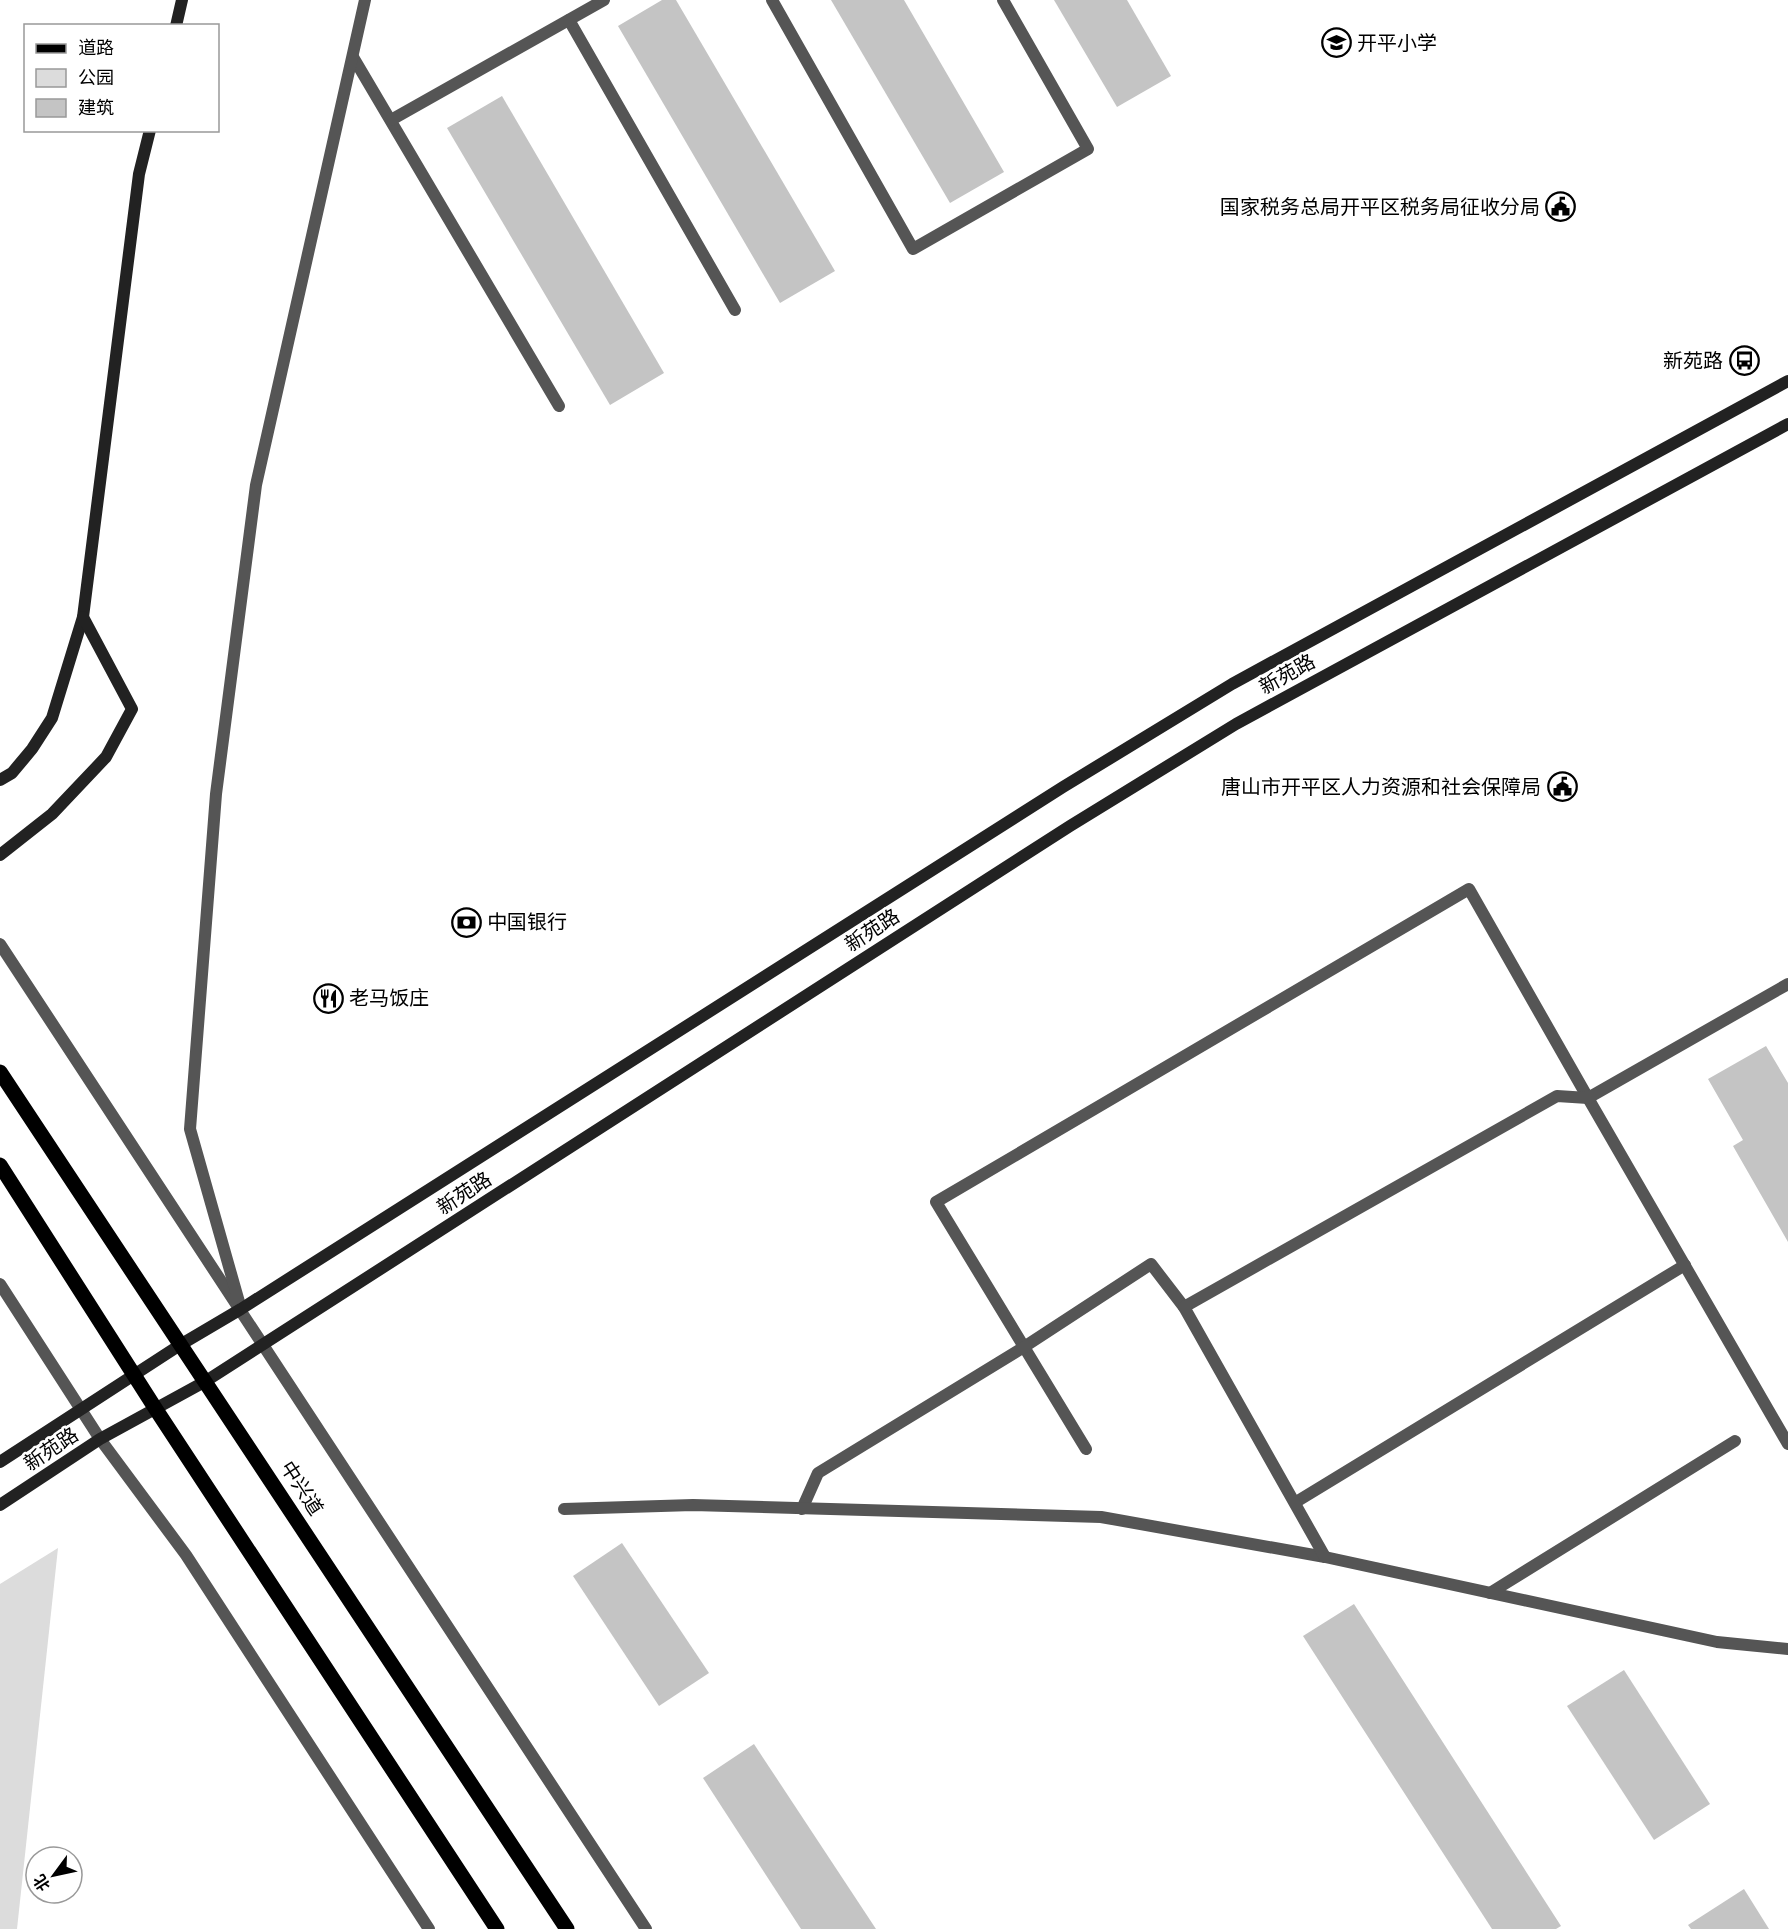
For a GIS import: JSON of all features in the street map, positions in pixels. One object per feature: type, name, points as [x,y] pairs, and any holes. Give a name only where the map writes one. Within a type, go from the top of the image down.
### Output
[{"type":"main road","points":[[176,24],[182,0]]},
{"type":"main road","points":[[0,780],[12,772],[32,749],[52,718],[83,617],[139,174],[150,132]]},
{"type":"main road","name":"新苑路","points":[[0,1461],[1063,787],[1222,690],[1788,381]]},
{"type":"main road","name":"新苑路","points":[[0,1505],[100,1439],[206,1382],[1070,826],[1236,724],[1788,424]]},
{"type":"main road","points":[[0,855],[52,814],[106,757],[132,709],[83,617]]},
{"type":"main road","name":"中兴道","points":[[0,1072],[567,1929]]},
{"type":"main road","points":[[0,1165],[156,1410],[497,1929]]},
{"type":"street","points":[[241,1309],[190,1129],[216,794],[256,485],[365,0]]},
{"type":"street","points":[[391,120],[604,0]]},
{"type":"street","points":[[772,0],[913,249],[1088,149],[1003,0]]},
{"type":"street","points":[[569,20],[735,310]]},
{"type":"street","points":[[354,57],[559,406]]},
{"type":"street","points":[[1086,1449],[936,1202],[1469,889],[1788,1444]]},
{"type":"street","points":[[0,944],[646,1929]]},
{"type":"street","points":[[1184,1307],[1557,1096],[1588,1098],[1788,984]]},
{"type":"street","points":[[801,1509],[818,1473],[1024,1347],[1151,1264],[1184,1307],[1325,1557]]},
{"type":"street","points":[[1296,1502],[1685,1265]]},
{"type":"street","points":[[0,1284],[100,1439],[186,1555],[429,1929]]},
{"type":"street","points":[[1490,1593],[1735,1441]]},
{"type":"street","points":[[564,1509],[693,1505],[1101,1517],[1325,1557],[1718,1642],[1788,1649]]},
{"type":"green space","points":[[58,1548],[26,1845],[24,1845],[17,1929],[0,1929],[0,1584]]},
{"type":"building","points":[[662,0],[676,0],[835,271],[780,303],[618,26]]},
{"type":"building","points":[[831,0],[904,0],[1004,172],[950,203]]},
{"type":"building","points":[[1054,0],[1127,0],[1171,76],[1117,107]]},
{"type":"building","points":[[502,96],[664,373],[610,405],[447,128]]},
{"type":"building","points":[[1766,1046],[1788,1083],[1788,1242],[1733,1146],[1743,1140],[1708,1079]]},
{"type":"building","points":[[622,1543],[709,1673],[659,1706],[573,1576]]},
{"type":"building","points":[[1354,1604],[1561,1926],[1556,1929],[1492,1929],[1303,1636]]},
{"type":"building","points":[[1624,1670],[1710,1804],[1654,1840],[1567,1706]]},
{"type":"building","points":[[754,1744],[876,1929],[801,1929],[703,1778]]},
{"type":"building","points":[[1744,1889],[1769,1929],[1691,1929],[1688,1925]]},
{"type":"place","name":"开平小学","points":[[1336,43]]},
{"type":"place","name":"国家税务总局开平区税务局征收分局","points":[[1561,207]]},
{"type":"place","name":"新苑路","points":[[1744,361]]},
{"type":"place","name":"唐山市开平区人力资源和社会保障局","points":[[1562,787]]},
{"type":"place","name":"中国银行","points":[[466,922]]},
{"type":"place","name":"老马饭庄","points":[[328,998]]}]
